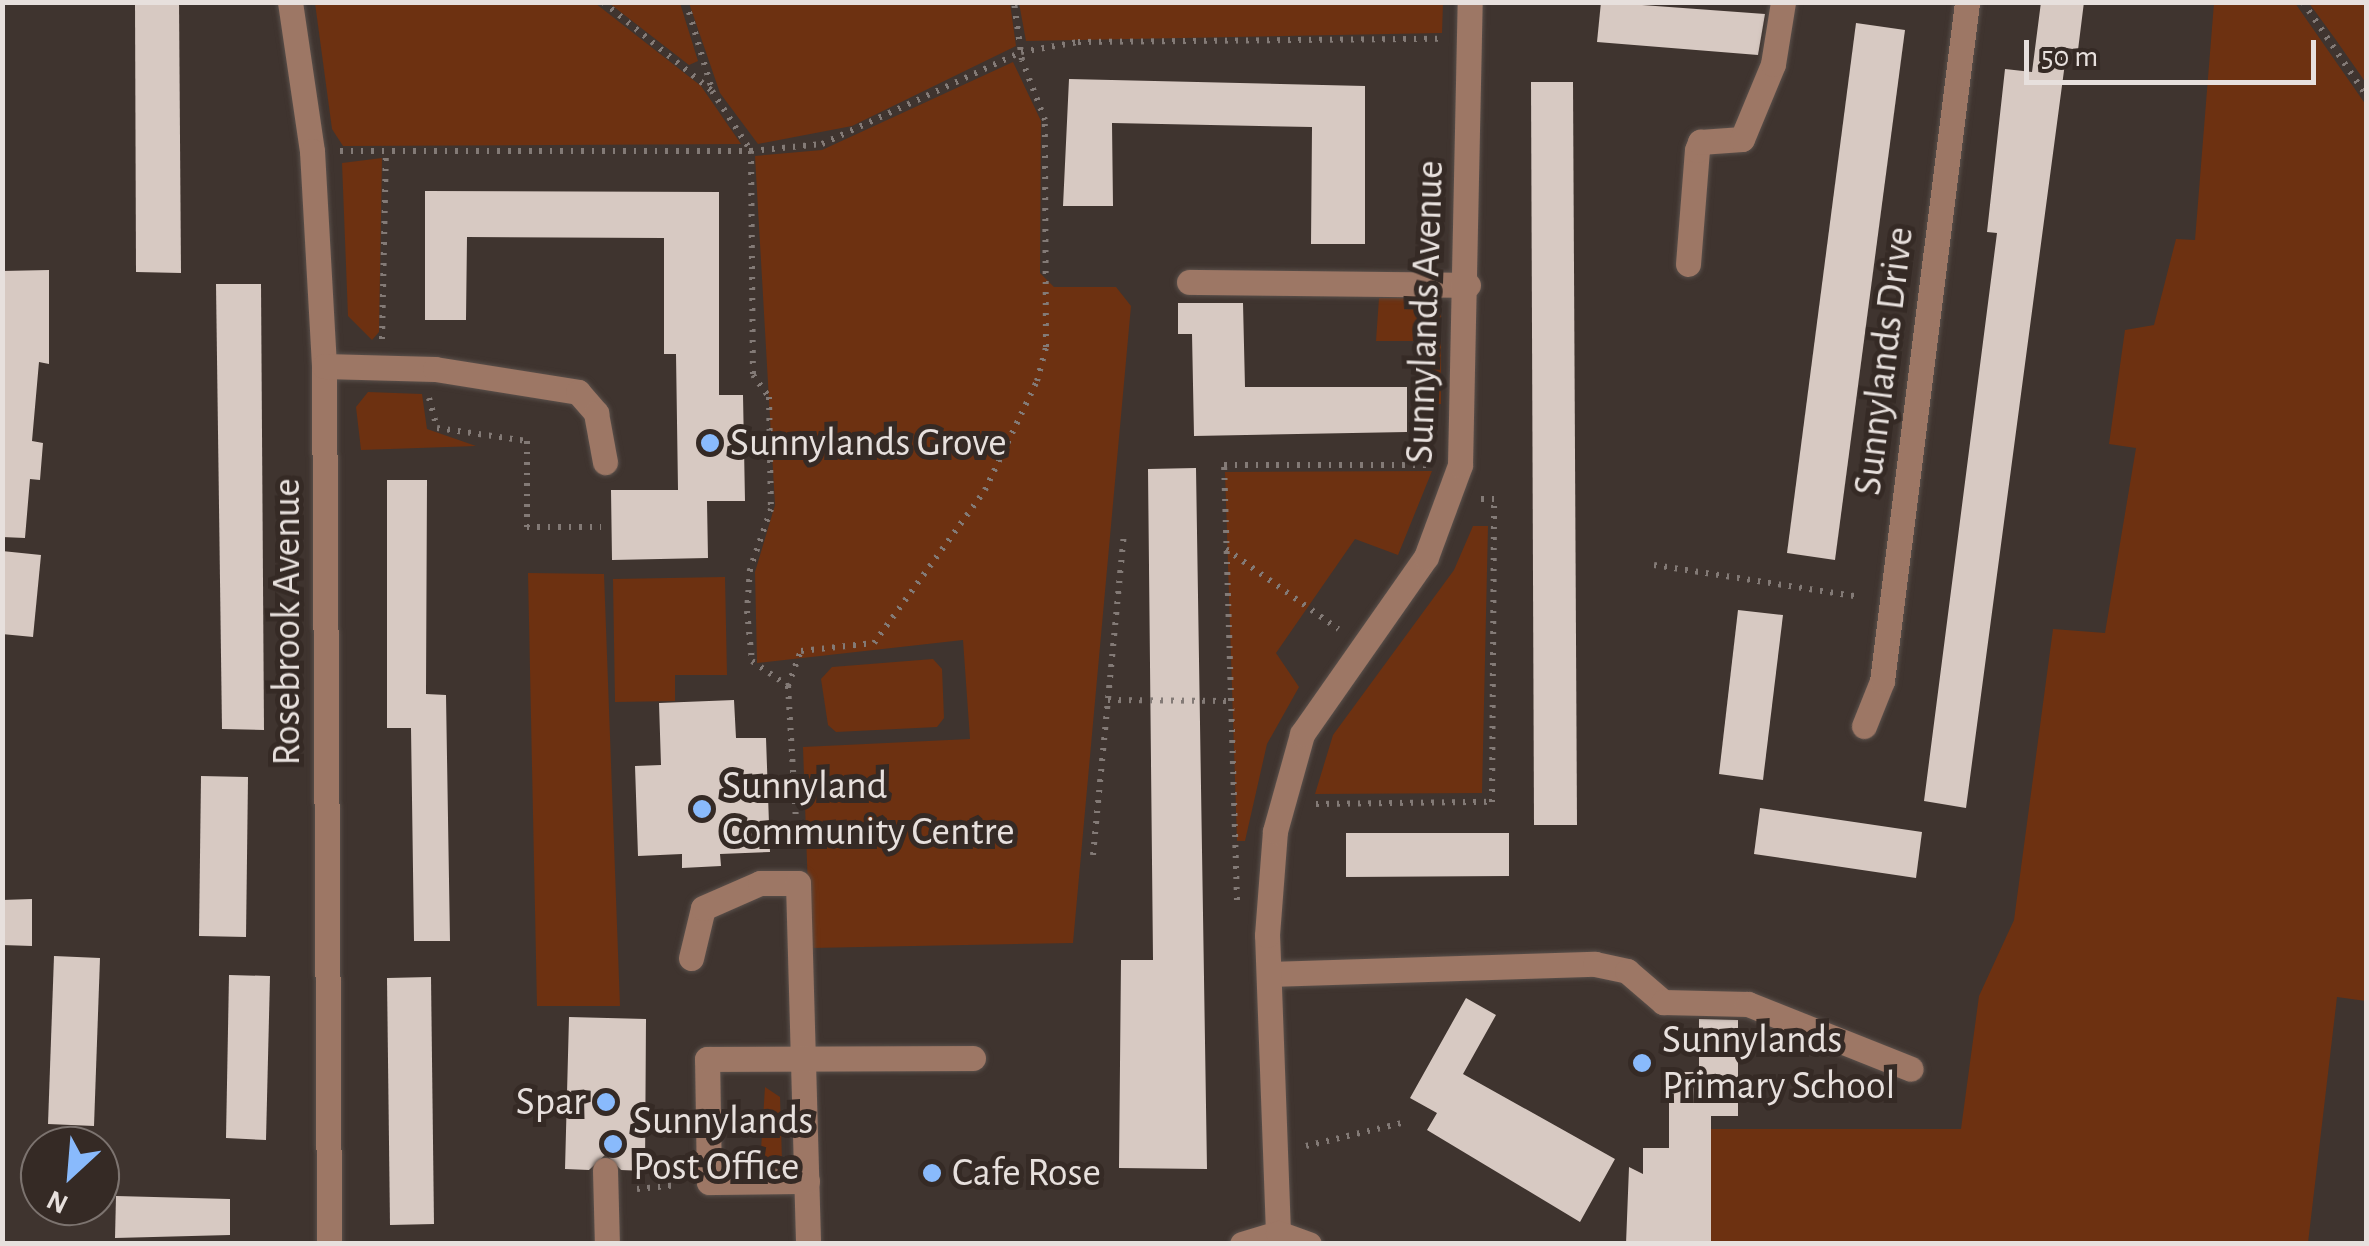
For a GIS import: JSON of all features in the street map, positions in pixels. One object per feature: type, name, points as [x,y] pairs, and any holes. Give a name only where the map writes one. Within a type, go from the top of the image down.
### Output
[{"type":"street","name":"Rosebrook Avenue","points":[[290,2],[312,151],[324,366],[329,1244]]},
{"type":"street","name":"Sunnylands Avenue","points":[[1278,1234],[1267,935],[1280,804],[1302,734],[1358,644],[1426,556],[1452,498],[1460,465],[1468,285],[1470,2]]},
{"type":"street","points":[[1688,264],[1697,150],[1709,140],[1742,139],[1773,64],[1783,2]]},
{"type":"street","name":"Sunnylands Drive","points":[[1864,726],[1882,681],[1967,2]]},
{"type":"street","points":[[1189,282],[1468,285]]},
{"type":"street","points":[[324,366],[435,369],[578,392],[596,413],[604,462]]},
{"type":"street","points":[[692,958],[703,908],[760,883],[798,883],[808,1244]]},
{"type":"street","points":[[1269,974],[1595,964],[1627,971],[1663,1002],[1748,1004],[1911,1068]]},
{"type":"street","points":[[807,1181],[709,1182],[707,1060],[972,1058]]},
{"type":"street","points":[[605,1182],[606,1244]]},
{"type":"street","points":[[1242,1244],[1278,1234],[1308,1244]]},
{"type":"path","points":[[603,2],[712,91]]},
{"type":"path","points":[[686,2],[712,91],[751,151],[752,375],[769,397],[770,510],[750,569],[748,611],[752,661],[788,686]]},
{"type":"path","points":[[798,883],[797,751],[788,686],[800,651],[874,642],[985,490],[1038,381],[1046,346],[1045,120],[1020,52],[1014,2]]},
{"type":"path","points":[[2302,2],[2366,95]]},
{"type":"path","points":[[312,151],[751,151],[842,136],[1020,52],[1078,42],[1469,40]]},
{"type":"path","points":[[377,344],[383,338],[386,151]]},
{"type":"path","points":[[412,390],[428,392],[437,428],[527,441],[527,527],[601,526]]},
{"type":"path","points":[[1267,935],[1232,894],[1224,465],[1460,465]]},
{"type":"path","points":[[1280,804],[1492,802],[1494,499],[1452,498]]},
{"type":"path","points":[[1093,856],[1124,535]]},
{"type":"path","points":[[1225,548],[1358,644]]},
{"type":"path","points":[[1654,566],[1892,601]]},
{"type":"path","points":[[1108,700],[1228,701]]},
{"type":"path","points":[[1276,1154],[1402,1123]]},
{"type":"path","points":[[605,1182],[709,1182]]},
{"type":"shaded area","points":[[315,3],[595,3],[701,86],[741,144],[343,146],[332,129]]},
{"type":"shaded area","points":[[609,3],[680,3],[698,61],[689,65]]},
{"type":"shaded area","points":[[689,3],[1010,3],[1016,46],[852,126],[758,144],[720,93]]},
{"type":"shaded area","points":[[1019,3],[1443,3],[1442,33],[1026,41]]},
{"type":"shaded area","points":[[2214,3],[2295,3],[2366,105],[2366,1001],[2337,997],[2308,1243],[1711,1243],[1711,1129],[1961,1129],[1979,996],[2014,920],[2053,629],[2105,633],[2136,448],[2109,444],[2125,330],[2154,325],[2176,239],[2195,240]]},
{"type":"shaded area","points":[[2309,3],[2366,3],[2366,83],[2336,40]]},
{"type":"shaded area","points":[[1013,62],[1041,121],[1040,273],[1054,287],[1116,287],[1131,306],[1073,943],[810,948],[803,747],[970,739],[963,640],[757,663],[755,572],[775,505],[755,156],[822,150]]},
{"type":"shaded area","points":[[382,158],[379,332],[372,340],[348,316],[342,163]]},
{"type":"shaded area","points":[[1379,298],[1427,298],[1441,311],[1441,404],[1418,405],[1418,341],[1376,341]]},
{"type":"shaded area","points":[[368,392],[422,394],[427,429],[476,446],[361,450],[356,407]]},
{"type":"shaded area","points":[[1432,471],[1398,555],[1355,539],[1276,653],[1299,687],[1267,744],[1245,841],[1237,841],[1225,472]]},
{"type":"shaded area","points":[[1473,526],[1488,526],[1482,793],[1315,794],[1333,735],[1454,570]]},
{"type":"shaded area","points":[[528,573],[604,574],[620,1006],[537,1006]]},
{"type":"shaded area","points":[[725,577],[727,675],[675,675],[675,701],[615,702],[613,579]]},
{"type":"shaded area","points":[[933,659],[942,669],[944,718],[937,727],[836,732],[828,725],[821,679],[832,667]]},
{"type":"shaded area","points":[[765,1087],[780,1097],[782,1160],[775,1171],[760,1166]]},
{"type":"building","points":[[135,2],[179,2],[181,273],[136,272]]},
{"type":"building","points":[[1601,2],[1765,14],[1758,55],[1597,42]]},
{"type":"building","points":[[2041,2],[2084,2],[2078,50],[2067,48],[1966,808],[1924,801],[1997,233],[1987,232],[2005,69],[2032,72]]},
{"type":"building","points":[[1856,23],[1905,30],[1835,560],[1787,553]]},
{"type":"building","points":[[1069,79],[1365,86],[1365,244],[1311,244],[1312,127],[1112,123],[1113,206],[1063,206]]},
{"type":"building","points":[[1531,82],[1573,82],[1577,825],[1534,825]]},
{"type":"building","points":[[425,191],[719,192],[719,395],[743,395],[745,501],[707,501],[708,558],[612,560],[611,490],[678,490],[676,354],[664,354],[664,238],[467,237],[466,320],[425,320]]},
{"type":"building","points":[[49,270],[49,364],[39,362],[32,441],[43,443],[40,480],[30,479],[25,538],[2,537],[2,271]]},
{"type":"building","points":[[216,284],[261,284],[264,730],[222,729]]},
{"type":"building","points":[[1178,303],[1243,303],[1245,387],[1407,387],[1407,432],[1194,436],[1192,334],[1178,334]]},
{"type":"building","points":[[1196,468],[1207,1169],[1119,1168],[1121,960],[1153,960],[1148,469]]},
{"type":"building","points":[[387,480],[427,480],[426,694],[446,695],[450,941],[414,941],[411,728],[387,728]]},
{"type":"building","points":[[2,551],[41,555],[33,637],[2,634]]},
{"type":"building","points":[[1738,610],[1783,615],[1763,780],[1719,774]]},
{"type":"building","name":"Sunnyland Community Centre","points":[[734,700],[736,738],[766,738],[770,852],[720,854],[721,866],[682,868],[682,854],[638,856],[635,766],[661,765],[659,703]]},
{"type":"building","points":[[201,776],[248,777],[246,937],[199,936]]},
{"type":"building","points":[[1760,808],[1922,832],[1916,878],[1754,854]]},
{"type":"building","points":[[1346,833],[1509,833],[1509,876],[1346,877]]},
{"type":"building","points":[[32,899],[32,946],[2,945],[2,900]]},
{"type":"building","points":[[54,956],[100,958],[94,1126],[48,1124]]},
{"type":"building","points":[[229,975],[270,976],[266,1140],[226,1138]]},
{"type":"building","points":[[431,977],[434,1224],[390,1225],[387,978]]},
{"type":"building","points":[[1466,998],[1496,1015],[1463,1074],[1615,1159],[1580,1222],[1427,1130],[1437,1113],[1410,1098]]},
{"type":"building","name":"Spar","points":[[569,1017],[646,1019],[645,1171],[621,1170],[606,1154],[589,1170],[565,1169]]},
{"type":"building","name":"Sunnylands Primary School","points":[[1699,1019],[1738,1020],[1738,1116],[1711,1116],[1711,1244],[1626,1244],[1629,1167],[1643,1174],[1643,1148],[1669,1148],[1669,1072],[1699,1072]]},
{"type":"building","points":[[120,1196],[230,1199],[230,1235],[115,1238],[115,1226],[120,1226]]},
{"type":"place","name":"Sunnylands Grove","points":[[710,443]]},
{"type":"place","name":"Sunnyland Community Centre","points":[[702,809]]},
{"type":"place","name":"Sunnylands Primary School","points":[[1642,1063]]},
{"type":"place","name":"Spar","points":[[606,1102]]},
{"type":"place","name":"Sunnylands Post Office","points":[[613,1144]]},
{"type":"place","name":"Cafe Rose","points":[[932,1173]]}]
